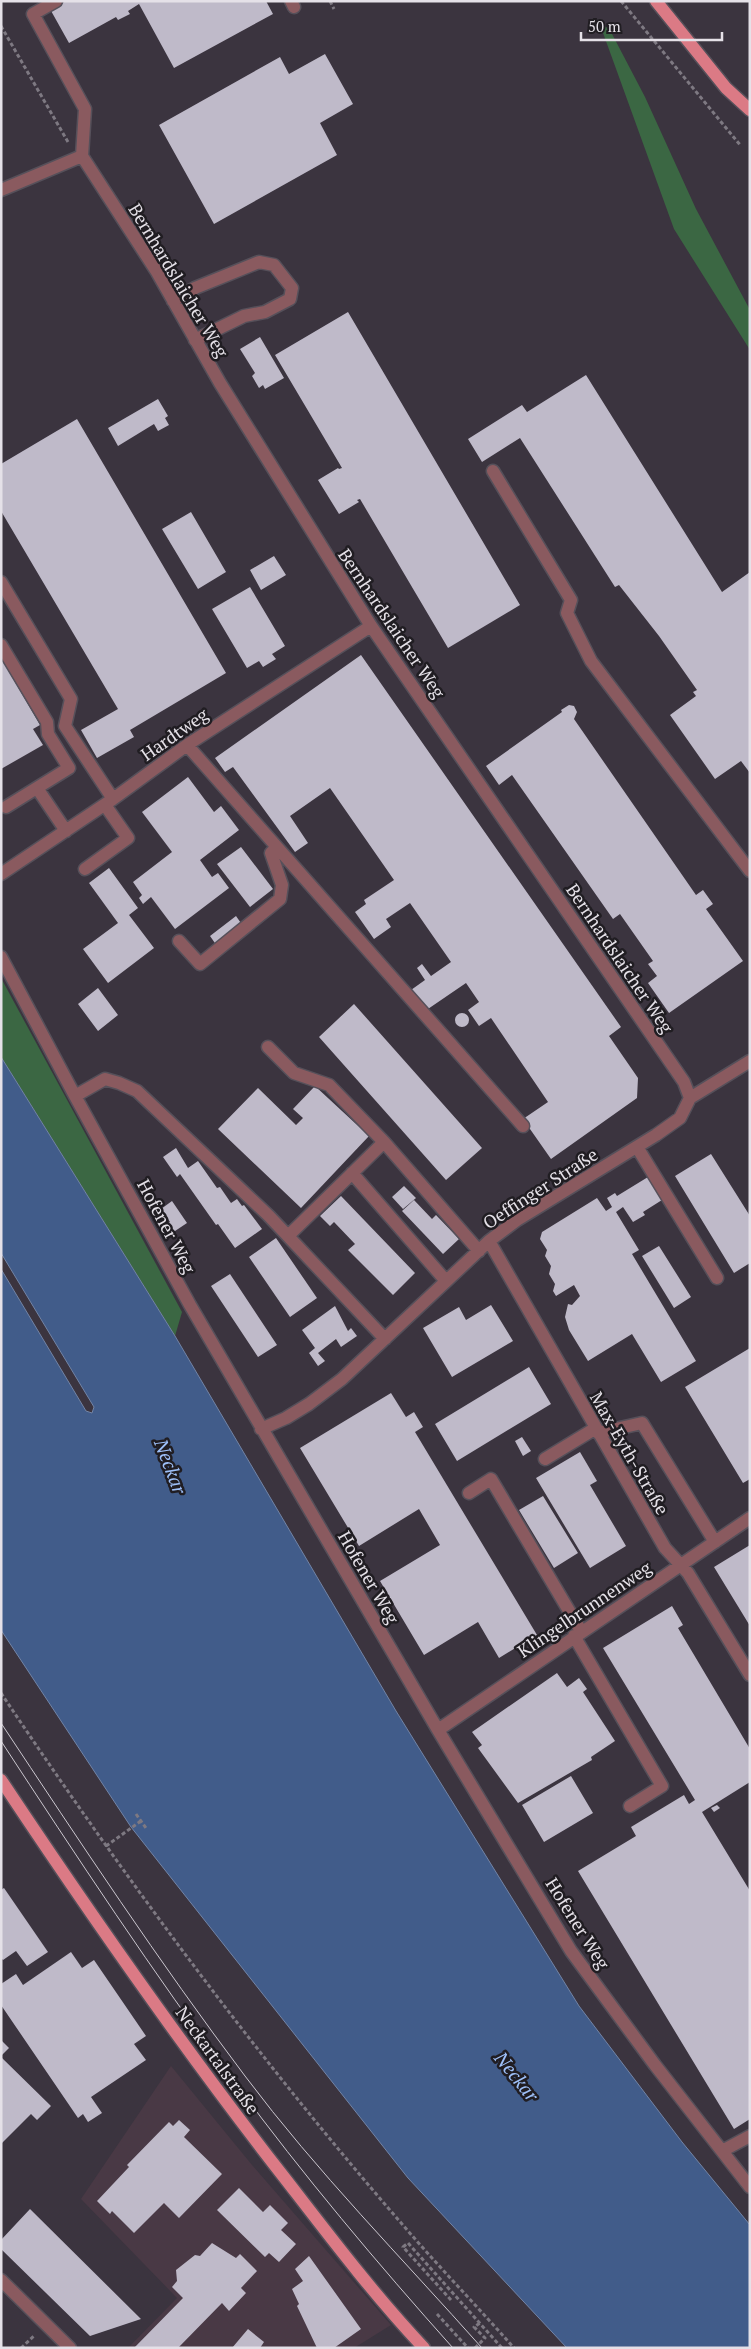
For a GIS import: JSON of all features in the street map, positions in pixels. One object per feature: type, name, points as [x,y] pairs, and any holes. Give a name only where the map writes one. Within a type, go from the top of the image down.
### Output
[{"type":"main road","points":[[656,1],[726,88],[750,110]]},
{"type":"main road","name":"Neckartalstraße","points":[[1,1780],[121,1957],[195,2061],[326,2232],[424,2348]]},
{"type":"street","points":[[1,190],[82,156],[85,109],[33,14],[56,1]]},
{"type":"street","name":"Bernhardslaicher Weg","points":[[82,156],[173,301],[277,477],[371,626],[684,1082],[690,1098]]},
{"type":"street","points":[[173,301],[195,288],[259,262],[274,265],[292,288],[290,299],[265,312],[244,316],[195,340]]},
{"type":"street","points":[[493,471],[571,600],[568,613],[591,661],[750,871]]},
{"type":"street","points":[[1,582],[71,699],[65,726],[128,838],[85,869]]},
{"type":"street","name":"Hardtweg","points":[[1,874],[66,832],[187,745],[371,626]]},
{"type":"street","points":[[1,645],[47,722],[48,734],[69,768],[6,807]]},
{"type":"street","points":[[187,745],[523,1126]]},
{"type":"street","points":[[37,788],[66,832]]},
{"type":"street","points":[[179,940],[200,964],[280,899],[282,885],[272,853],[277,847]]},
{"type":"street","name":"Hofener Weg","points":[[1,957],[75,1096],[261,1429],[438,1730],[572,1951],[655,2065],[750,2187]]},
{"type":"street","points":[[268,1047],[294,1073],[329,1086],[384,1142],[479,1251]]},
{"type":"street","name":"Oeffinger Straße","points":[[261,1429],[286,1418],[309,1404],[342,1379],[489,1241],[518,1220],[637,1147],[680,1118],[690,1098],[750,1061]]},
{"type":"street","points":[[75,1096],[105,1079],[137,1091],[288,1236],[385,1339]]},
{"type":"street","points":[[288,1236],[384,1142]]},
{"type":"street","points":[[637,1147],[717,1278]]},
{"type":"street","points":[[352,1173],[446,1281]]},
{"type":"street","name":"Max-Eyth-Straße","points":[[489,1241],[665,1548],[688,1573],[750,1675]]},
{"type":"street","points":[[545,1459],[597,1430],[642,1423],[715,1542]]},
{"type":"street","points":[[469,1493],[491,1479],[662,1786],[630,1806]]},
{"type":"street","name":"Klingelbrunnenweg","points":[[438,1730],[578,1633],[750,1518]]},
{"type":"street","points":[[722,2152],[750,2136]]},
{"type":"street","points":[[1,2280],[70,2348]]},
{"type":"path","points":[[330,1],[334,9]]},
{"type":"path","points":[[621,1],[741,146]]},
{"type":"path","points":[[1,26],[65,139],[82,156]]},
{"type":"path","points":[[1,1693],[106,1846],[177,1943],[312,2116],[402,2224],[514,2348]]},
{"type":"path","points":[[136,1814],[146,1828]]},
{"type":"path","points":[[106,1846],[141,1821]]},
{"type":"path","points":[[451,2300],[404,2247],[408,2243],[502,2348]]},
{"type":"path","points":[[437,2314],[468,2348]]},
{"type":"path","points":[[475,2348],[485,2338],[474,2328],[480,2323]]},
{"type":"shaded area","points":[[171,2066],[252,2165],[391,2325],[354,2348],[128,2348],[177,2298],[81,2199]]},
{"type":"green space","points":[[598,19],[611,32],[645,97],[696,209],[750,310],[750,350],[674,229]]},
{"type":"green space","points":[[1,978],[182,1312],[175,1336],[1,1057]]},
{"type":"water","name":"Neckar","points":[[1,1057],[175,1336],[396,1711],[579,2006],[682,2142],[750,2225],[750,2348],[567,2348],[408,2178],[131,1827],[1,1630],[1,1269],[86,1411],[92,1413],[94,1407],[1,1253]]},
{"type":"building","points":[[64,1],[266,1],[273,14],[174,68],[139,4],[128,11],[130,14],[118,20],[116,17],[69,43],[50,9]]},
{"type":"building","points":[[325,54],[353,104],[320,123],[337,155],[214,224],[159,125],[280,57],[289,74]]},
{"type":"building","points":[[348,312],[520,605],[448,648],[360,499],[357,500],[359,502],[339,514],[318,480],[338,468],[342,468],[275,355]]},
{"type":"building","points":[[260,337],[284,378],[265,389],[263,385],[259,388],[252,376],[255,373],[240,349]]},
{"type":"building","points":[[586,375],[722,592],[750,572],[750,773],[741,761],[715,779],[670,715],[696,696],[693,692],[697,690],[659,636],[619,585],[615,587],[520,438],[482,462],[468,439],[522,405],[527,412]]},
{"type":"building","points":[[158,399],[168,416],[165,418],[169,425],[158,431],[154,424],[118,446],[108,428]]},
{"type":"building","points":[[77,419],[226,673],[130,730],[134,737],[97,758],[81,730],[118,709],[1,511],[1,464]]},
{"type":"building","points":[[191,512],[226,572],[198,589],[162,529]]},
{"type":"building","points":[[274,556],[286,575],[261,590],[250,570]]},
{"type":"building","points":[[250,587],[285,646],[272,654],[276,659],[263,667],[259,661],[247,668],[212,609]]},
{"type":"building","points":[[361,655],[621,1027],[609,1036],[638,1078],[637,1098],[551,1159],[523,1119],[548,1102],[491,1018],[479,1026],[468,1010],[479,1002],[466,983],[425,1011],[411,990],[425,980],[417,968],[422,964],[431,976],[451,962],[410,903],[386,919],[391,927],[374,939],[355,912],[366,904],[364,900],[394,880],[330,788],[290,816],[308,843],[295,852],[233,767],[225,772],[215,758]]},
{"type":"building","points":[[1,658],[40,725],[33,729],[43,745],[1,769]]},
{"type":"building","points":[[569,705],[574,706],[577,712],[574,719],[696,895],[703,890],[713,904],[706,909],[743,961],[669,1013],[648,983],[657,976],[648,964],[653,961],[620,914],[613,919],[512,775],[499,785],[486,766]]},
{"type":"building","points":[[188,777],[214,812],[221,806],[239,830],[200,860],[212,877],[218,873],[229,888],[175,929],[151,897],[143,904],[139,898],[142,895],[133,882],[172,852],[142,812]]},
{"type":"building","points":[[241,847],[273,889],[250,907],[217,864]]},
{"type":"building","points":[[109,868],[138,908],[129,915],[154,948],[108,983],[83,949],[118,923],[89,883]]},
{"type":"building","points":[[236,916],[243,926],[217,946],[210,936]]},
{"type":"building","points":[[98,988],[118,1015],[98,1031],[78,1004]]},
{"type":"building","points":[[354,1004],[482,1148],[446,1180],[319,1037]]},
{"type":"building","points":[[459,1013],[465,1013],[469,1020],[465,1027],[459,1027],[455,1023],[455,1017]]},
{"type":"building","points":[[315,1086],[369,1136],[301,1208],[218,1129],[258,1088],[296,1125],[303,1118],[293,1109]]},
{"type":"building","points":[[176,1148],[188,1168],[198,1161],[217,1188],[220,1187],[231,1203],[237,1199],[242,1206],[244,1205],[262,1229],[235,1248],[218,1224],[216,1225],[180,1174],[177,1177],[163,1157]]},
{"type":"building","points":[[711,1154],[750,1216],[750,1263],[734,1273],[675,1176]]},
{"type":"building","points":[[648,1177],[662,1200],[643,1212],[645,1215],[633,1222],[623,1207],[616,1212],[639,1250],[632,1254],[696,1361],[661,1382],[632,1334],[588,1361],[569,1330],[565,1317],[568,1304],[572,1305],[580,1296],[574,1285],[556,1296],[553,1291],[555,1284],[549,1274],[551,1266],[545,1256],[547,1250],[540,1239],[542,1232],[597,1198],[606,1211],[612,1207],[607,1198],[615,1193],[617,1196]]},
{"type":"building","points":[[404,1186],[416,1198],[403,1209],[392,1197]]},
{"type":"building","points":[[341,1196],[415,1273],[393,1295],[348,1250],[355,1244],[334,1222],[330,1226],[320,1216]]},
{"type":"building","points":[[414,1200],[432,1219],[436,1215],[459,1239],[443,1254],[402,1211]]},
{"type":"building","points":[[172,1201],[187,1223],[172,1233],[166,1225],[170,1222],[161,1209]]},
{"type":"building","points":[[276,1238],[317,1298],[290,1317],[249,1257]]},
{"type":"building","points":[[659,1246],[691,1297],[674,1308],[642,1256]]},
{"type":"building","points":[[230,1274],[277,1345],[258,1357],[211,1286]]},
{"type":"building","points":[[491,1305],[513,1341],[452,1377],[423,1328],[459,1307],[466,1320]]},
{"type":"building","points":[[335,1306],[348,1331],[351,1328],[357,1336],[341,1347],[336,1339],[318,1353],[325,1361],[318,1366],[309,1353],[315,1348],[302,1330]]},
{"type":"building","points":[[750,1348],[750,1479],[743,1483],[685,1387]]},
{"type":"building","points":[[529,1367],[551,1404],[457,1461],[435,1424]]},
{"type":"building","points":[[391,1393],[406,1417],[414,1412],[423,1427],[415,1432],[537,1635],[499,1658],[478,1622],[424,1655],[380,1581],[440,1545],[419,1509],[359,1546],[300,1448]]},
{"type":"building","points":[[522,1437],[531,1451],[523,1456],[515,1441]]},
{"type":"building","points":[[580,1452],[597,1481],[590,1485],[626,1546],[590,1568],[536,1478]]},
{"type":"building","points":[[543,1496],[578,1553],[554,1568],[519,1510]]},
{"type":"building","points":[[750,1545],[750,1626],[714,1567]]},
{"type":"building","points":[[672,1606],[683,1625],[678,1628],[750,1749],[750,1782],[702,1812],[750,1891],[750,2119],[734,2129],[578,1871],[636,1836],[631,1827],[684,1795],[689,1804],[695,1800],[603,1648]]},
{"type":"building","points":[[557,1673],[567,1687],[579,1678],[587,1689],[583,1692],[615,1741],[591,1757],[592,1760],[518,1803],[478,1748],[482,1745],[472,1732]]},
{"type":"building","points":[[571,1776],[593,1813],[544,1842],[522,1805]]},
{"type":"building","points":[[717,1805],[720,1808],[714,1812],[711,1808]]},
{"type":"building","points":[[4,1888],[48,1952],[27,1966],[16,1951],[3,1960],[1,1958],[1,1890]]},
{"type":"building","points":[[71,1952],[82,1968],[94,1960],[146,2036],[134,2044],[146,2060],[91,2097],[102,2113],[88,2122],[83,2114],[78,2118],[1,2005],[1,1984],[16,1974],[23,1985]]},
{"type":"building","points":[[1,2040],[9,2048],[1,2056]]},
{"type":"building","points":[[1,2057],[51,2106],[37,2120],[31,2114],[1,2144]]},
{"type":"building","points":[[179,2120],[190,2130],[184,2137],[222,2174],[179,2218],[164,2203],[134,2233],[112,2211],[110,2214],[97,2201],[129,2167],[127,2165],[169,2122],[173,2126]]},
{"type":"building","points":[[239,2188],[263,2212],[270,2205],[288,2223],[281,2230],[296,2244],[279,2262],[269,2253],[265,2257],[217,2210]]},
{"type":"building","points":[[30,2209],[141,2319],[90,2336],[1,2249],[1,2240]]},
{"type":"building","points":[[212,2243],[236,2258],[240,2254],[257,2271],[241,2288],[246,2293],[229,2311],[222,2303],[178,2348],[134,2348],[183,2298],[172,2287],[177,2281],[176,2270],[195,2255],[200,2256]]},
{"type":"building","points":[[309,2256],[361,2329],[334,2348],[317,2348],[297,2306],[299,2304],[292,2289],[303,2281],[295,2269]]},
{"type":"building","points":[[248,2329],[264,2342],[260,2348],[232,2348]]},
{"type":"tram line","points":[[1,1723],[151,1946],[245,2076],[331,2181],[482,2348]]},
{"type":"tram line","points":[[1,1741],[145,1957],[236,2084],[287,2152],[341,2218],[453,2348]]}]
